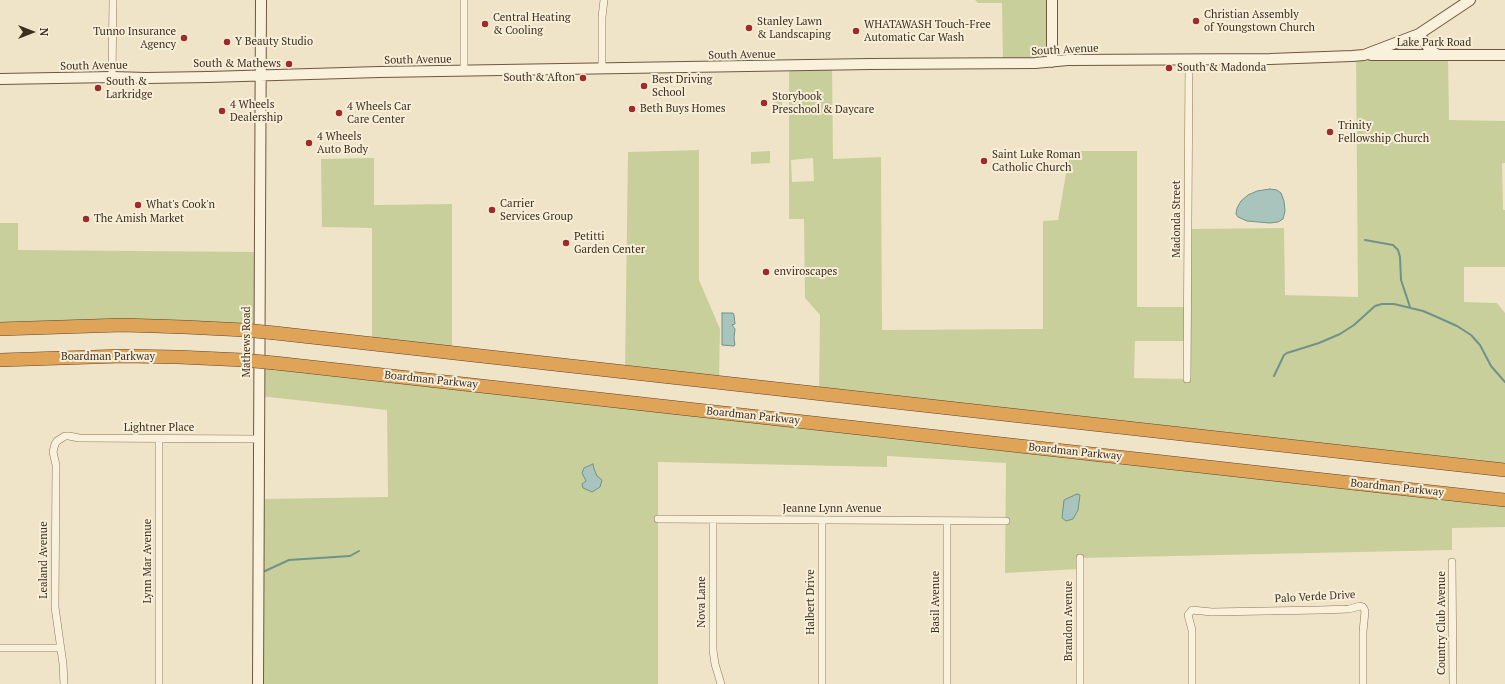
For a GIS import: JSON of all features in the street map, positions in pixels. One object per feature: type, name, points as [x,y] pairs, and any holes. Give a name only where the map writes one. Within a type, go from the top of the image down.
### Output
[{"type":"highway","points":[[0,329],[123,325],[244,330],[1505,470]]},
{"type":"highway","name":"Boardman Parkway","points":[[0,360],[123,356],[243,360],[1505,500]]},
{"type":"main road","name":"Mathews Road","points":[[258,684],[261,0]]},
{"type":"main road","points":[[1052,0],[1052,62]]},
{"type":"main road","name":"South Avenue","points":[[0,79],[112,77],[146,78],[464,71],[1035,64],[1108,60],[1295,58],[1364,55],[1419,34],[1470,0]]},
{"type":"main road","points":[[1419,34],[1430,50],[1438,55]]},
{"type":"main road","name":"Lake Park Road","points":[[1364,55],[1505,55]]},
{"type":"street","points":[[112,77],[113,0]]},
{"type":"street","points":[[464,0],[464,71]]},
{"type":"street","points":[[602,69],[602,17],[604,0]]},
{"type":"street","name":"Madonda Street","points":[[1187,379],[1189,60]]},
{"type":"street","name":"Lightner Place","points":[[60,438],[69,436],[80,438],[259,439]]},
{"type":"street","name":"Lealand Avenue","points":[[60,438],[55,444],[53,452],[56,465],[55,607],[64,684]]},
{"type":"street","name":"Lynn Mar Avenue","points":[[158,684],[160,439]]},
{"type":"street","name":"Jeanne Lynn Avenue","points":[[658,520],[1006,521]]},
{"type":"street","name":"Nova Lane","points":[[713,520],[713,650],[715,664],[721,684]]},
{"type":"street","name":"Halbert Drive","points":[[822,520],[822,684]]},
{"type":"street","name":"Basil Avenue","points":[[947,521],[947,684]]},
{"type":"street","name":"Brandon Avenue","points":[[1080,558],[1080,684]]},
{"type":"street","name":"Country Club Avenue","points":[[1452,562],[1453,684]]},
{"type":"street","name":"Palo Verde Drive","points":[[1192,684],[1192,630],[1188,615],[1190,611],[1196,609],[1212,612],[1320,610],[1349,609],[1360,606],[1363,607],[1365,611],[1363,632],[1363,684]]},
{"type":"street","points":[[0,648],[61,648]]},
{"type":"green space","points":[[975,0],[1052,0],[1052,62],[1003,64],[1002,3],[978,3]]},
{"type":"green space","points":[[1448,55],[1449,120],[1505,121],[1505,163],[1502,163],[1503,210],[1505,210],[1505,267],[1464,267],[1464,302],[1497,303],[1505,313],[1505,470],[819,393],[820,315],[805,298],[804,219],[789,219],[789,66],[832,65],[833,159],[881,157],[882,330],[1043,329],[1043,221],[1058,220],[1070,151],[1137,151],[1137,307],[1188,307],[1188,229],[1284,228],[1285,295],[1358,297],[1356,56]],"holes":[[[813,158],[814,181],[792,182],[791,160]],[[1135,341],[1188,341],[1187,379],[1134,378]]]},
{"type":"green space","points":[[775,94],[782,94],[782,112],[775,112]]},
{"type":"green space","points":[[699,150],[699,280],[720,329],[719,382],[625,371],[628,152]]},
{"type":"green space","points":[[770,151],[770,163],[751,164],[751,152]]},
{"type":"green space","points":[[374,158],[374,205],[452,204],[452,352],[372,343],[372,228],[322,227],[321,159]]},
{"type":"green space","points":[[0,223],[18,223],[18,250],[259,252],[259,331],[0,329]]},
{"type":"green space","points":[[260,362],[1505,500],[1505,527],[1452,528],[1452,550],[1081,558],[1080,569],[1005,573],[1006,463],[887,456],[887,467],[658,462],[658,684],[258,684],[259,499],[388,497],[387,410],[259,396]]},
{"type":"water","points":[[1270,189],[1277,190],[1281,193],[1285,211],[1283,219],[1278,222],[1270,223],[1247,221],[1238,217],[1236,214],[1237,208],[1241,201],[1248,195],[1257,191]]},
{"type":"water","points":[[722,313],[733,313],[734,315],[735,324],[732,325],[735,329],[734,346],[722,345]]},
{"type":"water","points":[[593,464],[597,476],[602,480],[600,487],[592,492],[583,488],[582,484],[586,481],[582,473],[584,468]]},
{"type":"water","points":[[1077,494],[1080,495],[1078,510],[1073,519],[1066,521],[1062,518],[1064,500]]},
{"type":"waterway","points":[[1365,240],[1393,245],[1398,250],[1400,257],[1401,280],[1410,307]]},
{"type":"waterway","points":[[1274,376],[1284,355],[1287,353],[1319,343],[1340,334],[1354,325],[1375,306],[1382,304],[1394,304],[1423,311],[1457,326],[1471,335],[1480,345],[1491,366],[1505,382]]},
{"type":"waterway","points":[[265,571],[289,560],[350,556],[359,551]]},
{"type":"place","name":"Christian Assembly of Youngstown Church","points":[[1196,21]]},
{"type":"place","name":"Central Heating & Cooling","points":[[485,24]]},
{"type":"place","name":"Stanley Lawn & Landscaping","points":[[749,28]]},
{"type":"place","name":"WHATAWASH Touch-Free Automatic Car Wash","points":[[856,31]]},
{"type":"place","name":"Tunno Insurance Agency","points":[[184,38]]},
{"type":"place","name":"Y Beauty Studio","points":[[227,42]]},
{"type":"place","name":"South & Mathews","points":[[289,64]]},
{"type":"place","name":"South & Madonda","points":[[1169,68]]},
{"type":"place","name":"South & Afton","points":[[583,78]]},
{"type":"place","name":"Best Driving School","points":[[644,86]]},
{"type":"place","name":"South & Larkridge","points":[[98,88]]},
{"type":"place","name":"Storybook Preschool & Daycare","points":[[764,103]]},
{"type":"place","name":"Beth Buys Homes","points":[[632,109]]},
{"type":"place","name":"4 Wheels Dealership","points":[[222,111]]},
{"type":"place","name":"4 Wheels Car Care Center","points":[[339,113]]},
{"type":"place","name":"Trinity Fellowship Church","points":[[1330,132]]},
{"type":"place","name":"4 Wheels Auto Body","points":[[309,143]]},
{"type":"place","name":"Saint Luke Roman Catholic Church","points":[[984,161]]},
{"type":"place","name":"What's Cook'n","points":[[138,205]]},
{"type":"place","name":"Carrier Services Group","points":[[492,210]]},
{"type":"place","name":"The Amish Market","points":[[86,219]]},
{"type":"place","name":"Petitti Garden Center","points":[[566,243]]},
{"type":"place","name":"enviroscapes","points":[[766,272]]}]
